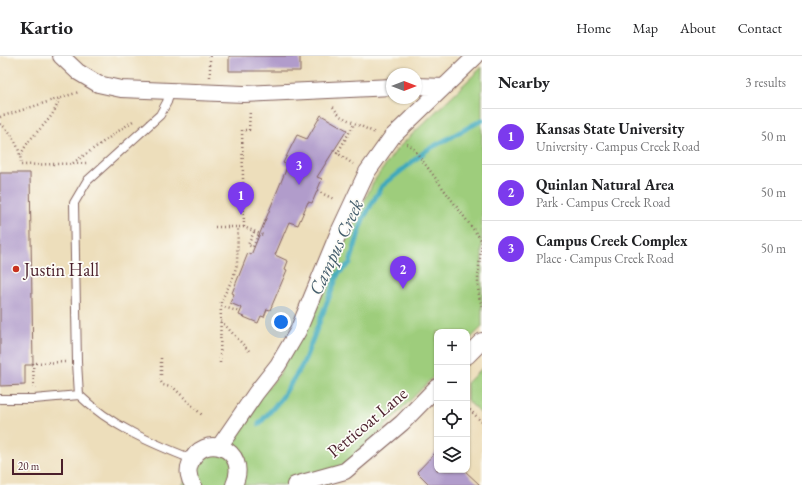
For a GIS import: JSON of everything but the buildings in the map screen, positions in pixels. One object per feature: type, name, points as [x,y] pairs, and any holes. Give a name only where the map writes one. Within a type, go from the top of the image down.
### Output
[{"type":"street","points":[[61,56],[78,72],[98,84],[121,89],[244,94],[386,87]]},
{"type":"street","points":[[219,447],[256,393],[278,365],[298,331],[338,234],[367,172],[392,137],[476,56]]},
{"type":"street","points":[[422,86],[444,87]]},
{"type":"street","points":[[470,353],[482,340]]},
{"type":"street","name":"Petticoat Lane","points":[[295,485],[345,471],[402,423],[434,390]]},
{"type":"street","points":[[193,485],[189,475],[189,466],[192,459],[197,452],[204,448],[219,447],[232,455],[236,462],[238,469],[234,485]]},
{"type":"lane","points":[[170,92],[167,102],[160,115],[87,181],[74,203],[77,362],[79,395],[93,408],[118,425],[160,446],[192,459]]},
{"type":"lane","points":[[0,399],[34,399],[79,395]]},
{"type":"path","points":[[210,56],[210,84]]},
{"type":"path","points":[[0,117],[82,91]]},
{"type":"path","points":[[20,156],[26,143],[51,118],[56,109],[59,98]]},
{"type":"path","points":[[333,106],[340,116],[376,134]]},
{"type":"path","points":[[244,227],[242,130],[249,130],[250,107]]},
{"type":"path","points":[[0,124],[11,136],[20,156],[22,165],[73,164],[136,119]]},
{"type":"path","points":[[337,154],[354,124]]},
{"type":"path","points":[[413,148],[482,240],[478,281],[478,295],[482,306]]},
{"type":"path","points":[[333,150],[353,164]]},
{"type":"path","points":[[317,191],[334,199]]},
{"type":"path","points":[[215,226],[244,227],[263,235]]},
{"type":"path","points":[[220,363],[221,306],[237,264],[238,226]]},
{"type":"path","points":[[254,232],[248,245],[253,247],[259,233]]},
{"type":"path","points":[[221,306],[240,312]]},
{"type":"path","points":[[220,321],[251,352]]},
{"type":"path","points":[[161,358],[161,382],[163,385],[174,388],[202,415]]},
{"type":"path","points":[[34,399],[33,363],[77,362]]},
{"type":"path","points":[[470,410],[482,422]]},
{"type":"green space","points":[[482,67],[482,327],[470,339],[470,329],[434,329],[434,376],[328,485],[182,485],[279,375],[374,181],[397,149]]},
{"type":"green space","points":[[482,368],[482,415],[470,403],[470,380]]},
{"type":"waterway","name":"Campus Creek","points":[[259,424],[281,399],[303,364],[338,274],[350,263],[363,219],[382,186],[427,150],[482,120]]},
{"type":"place","name":"Campus Creek Complex","points":[[299,185]]},
{"type":"place","name":"Kansas State University","points":[[241,215]]},
{"type":"place","name":"Justin Hall","points":[[16,269]]},
{"type":"place","name":"Quinlan Natural Area","points":[[403,289]]}]
